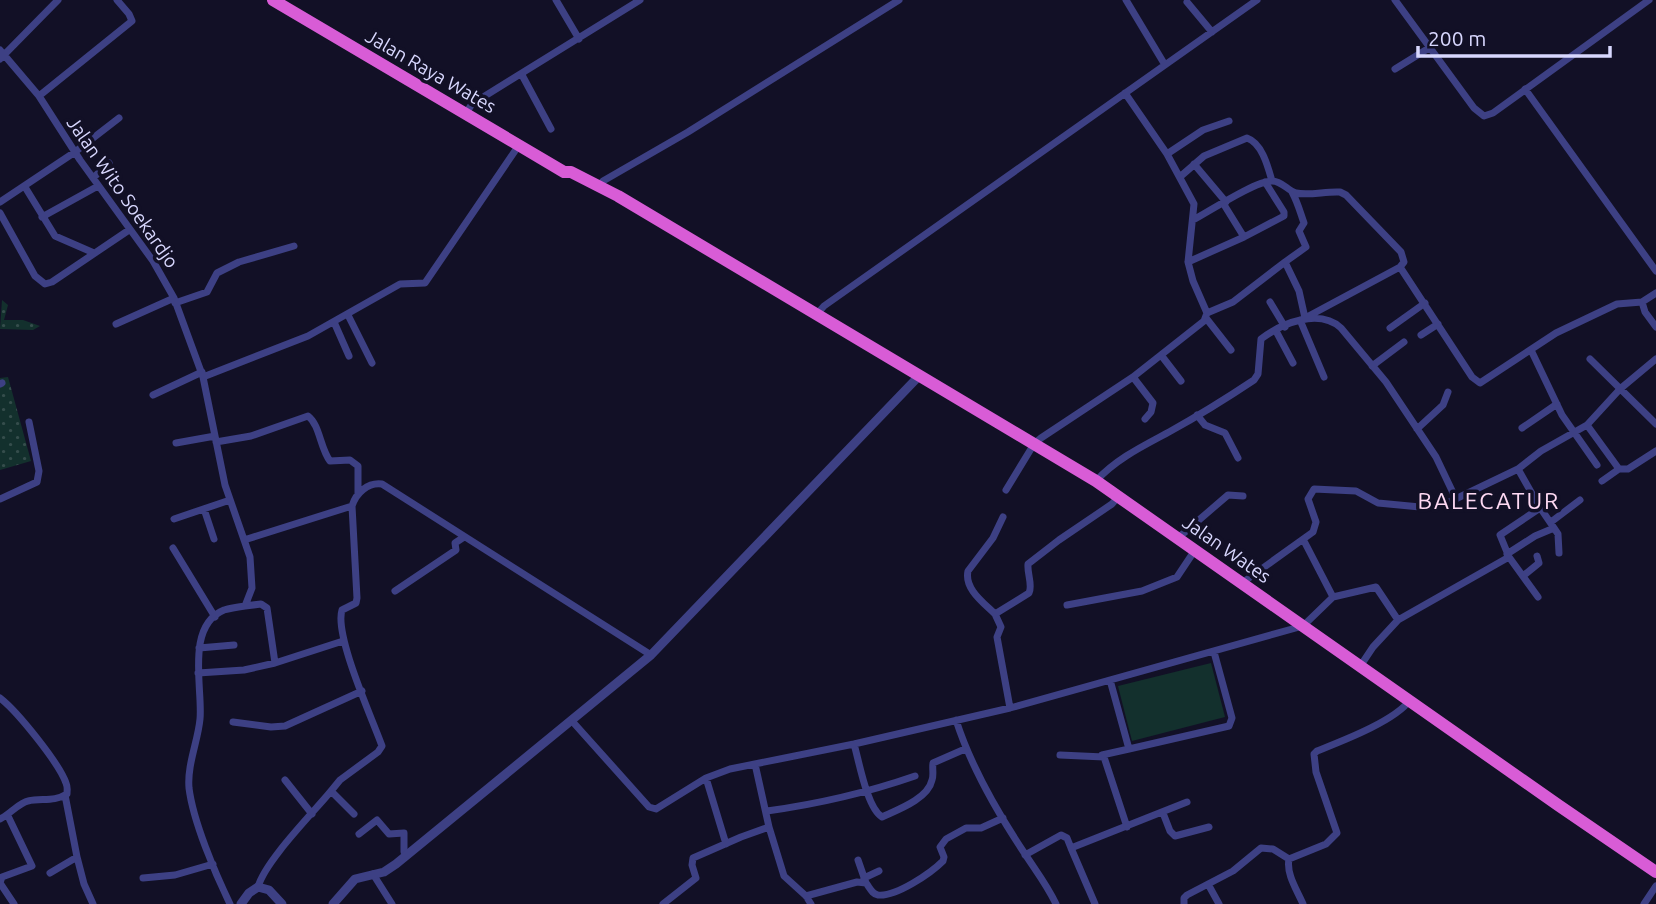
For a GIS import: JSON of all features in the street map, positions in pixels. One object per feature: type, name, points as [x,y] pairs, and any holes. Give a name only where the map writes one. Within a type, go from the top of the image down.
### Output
[{"type":"highway","name":"Jalan Raya Wates","points":[[273,0],[568,166],[572,172]]},
{"type":"highway","name":"Jalan Raya Wates","points":[[282,0],[565,172],[572,172],[599,186],[761,280]]},
{"type":"highway","name":"Jalan Wates","points":[[761,280],[1096,481],[1656,872]]},
{"type":"street","points":[[1,54],[23,37],[58,0]]},
{"type":"street","points":[[39,96],[132,22],[117,0]]},
{"type":"street","points":[[556,0],[579,39]]},
{"type":"street","points":[[468,111],[472,104],[640,0]]},
{"type":"street","points":[[599,186],[603,181],[688,132],[899,0]]},
{"type":"street","points":[[1126,0],[1165,65]]},
{"type":"street","points":[[817,314],[824,306],[1257,0]]},
{"type":"street","points":[[1395,0],[1480,116],[1493,113],[1649,0]]},
{"type":"street","points":[[1187,2],[1212,32]]},
{"type":"street","points":[[1395,69],[1429,48]]},
{"type":"street","name":"Jalan Wito Soekardjo","points":[[1,54],[39,96],[75,152],[153,261],[174,300],[202,374],[225,485],[252,573],[252,588],[245,606]]},
{"type":"street","points":[[522,75],[551,129]]},
{"type":"street","points":[[1525,89],[1656,271]]},
{"type":"street","points":[[1125,93],[1181,176],[1194,204],[1188,262],[1207,316],[1231,350]]},
{"type":"street","points":[[0,202],[75,152],[119,118]]},
{"type":"street","points":[[1167,154],[1203,130],[1229,121]]},
{"type":"street","points":[[1181,176],[1214,150],[1250,138],[1266,161],[1269,182],[1284,212],[1284,216],[1244,237],[1188,262]]},
{"type":"street","points":[[153,395],[202,374],[308,336],[400,284],[428,280],[519,145]]},
{"type":"street","points":[[93,178],[109,163]]},
{"type":"street","points":[[1195,164],[1225,202],[1244,237]]},
{"type":"street","points":[[1006,490],[1034,444],[1047,433],[1133,377],[1207,316],[1233,302],[1306,247],[1299,231],[1304,223],[1300,208],[1292,192],[1282,184],[1269,182],[1193,220]]},
{"type":"street","points":[[42,216],[99,186]]},
{"type":"street","points":[[25,187],[55,236],[94,253]]},
{"type":"street","points":[[1096,481],[1138,447],[1254,380],[1258,374],[1261,339],[1400,267],[1404,262],[1401,251],[1346,195],[1335,192],[1292,192]]},
{"type":"street","points":[[0,213],[40,281],[52,282],[130,230]]},
{"type":"street","points":[[116,324],[174,300],[207,292],[214,276],[239,262],[295,246]]},
{"type":"street","points":[[1285,262],[1299,291],[1303,319],[1324,377]]},
{"type":"street","points":[[1400,267],[1477,382],[1482,383],[1556,333],[1617,304],[1642,302],[1656,293]]},
{"type":"street","points":[[1270,302],[1285,327]]},
{"type":"street","points":[[1642,302],[1645,312],[1655,324]]},
{"type":"street","points":[[1390,328],[1425,303]]},
{"type":"street","points":[[348,315],[372,363]]},
{"type":"street","points":[[1303,319],[1337,324],[1372,366],[1417,429],[1436,457],[1457,499]]},
{"type":"street","points":[[334,322],[349,356]]},
{"type":"street","points":[[1422,335],[1438,324]]},
{"type":"street","points":[[1276,331],[1293,363]]},
{"type":"street","points":[[1372,366],[1404,342]]},
{"type":"street","points":[[1531,350],[1556,404],[1597,465]]},
{"type":"street","points":[[1161,355],[1181,381]]},
{"type":"street","points":[[1590,359],[1656,424]]},
{"type":"street","points":[[1242,583],[1316,527],[1308,499],[1311,492],[1318,488],[1356,491],[1373,502],[1410,506],[1433,506],[1457,499],[1518,469],[1587,425],[1620,389],[1656,359]]},
{"type":"street","points":[[333,904],[355,879],[389,869],[651,654],[920,375]]},
{"type":"street","points":[[1133,377],[1153,403],[1151,412],[1145,419]]},
{"type":"street","points":[[1417,429],[1443,405],[1448,392]]},
{"type":"street","points":[[1522,428],[1556,404]]},
{"type":"street","points":[[1197,415],[1205,425],[1222,429],[1238,458]]},
{"type":"street","points":[[176,443],[251,436],[308,416],[313,419],[330,461],[350,460],[358,466],[358,495]]},
{"type":"street","points":[[0,499],[37,482],[39,471],[29,422]]},
{"type":"street","points":[[1587,425],[1619,469]]},
{"type":"street","points":[[1602,481],[1619,469],[1628,469],[1656,451]]},
{"type":"street","points":[[1518,469],[1558,534],[1559,553]]},
{"type":"street","points":[[241,904],[249,893],[258,887],[267,870],[340,780],[382,748],[343,641],[340,613],[356,603],[358,598],[352,506],[358,495],[370,485],[382,484],[651,654]]},
{"type":"street","points":[[1178,538],[1227,496],[1243,496]]},
{"type":"street","points":[[995,614],[1029,593],[1031,585],[1028,564],[1118,497]]},
{"type":"street","points":[[174,519],[230,500]]},
{"type":"street","points":[[1361,665],[1373,647],[1398,620],[1508,555],[1553,525],[1580,500]]},
{"type":"street","points":[[244,540],[352,506]]},
{"type":"street","points":[[1538,597],[1508,555],[1500,533],[1537,510],[1539,506]]},
{"type":"street","points":[[204,509],[214,538]]},
{"type":"street","points":[[1003,517],[993,538],[968,571],[967,578],[970,588],[995,614],[1001,627],[997,638],[1010,708]]},
{"type":"street","points":[[395,591],[456,550],[455,543],[464,537]]},
{"type":"street","points":[[1303,539],[1333,597]]},
{"type":"street","points":[[173,548],[215,617]]},
{"type":"street","points":[[1067,605],[1142,591],[1177,577],[1195,550]]},
{"type":"street","points":[[1522,576],[1539,563],[1537,556]]},
{"type":"street","points":[[572,721],[653,809],[706,778],[730,769],[1010,708],[1303,626],[1333,597],[1376,587],[1398,620]]},
{"type":"street","points":[[230,904],[213,864],[189,787],[200,717],[199,648],[215,617],[225,610],[261,604],[267,608],[275,663]]},
{"type":"street","points":[[198,673],[244,670],[343,641]]},
{"type":"street","points":[[199,648],[234,645]]},
{"type":"street","points":[[1060,755],[1101,755],[1231,724],[1232,718],[1214,652]]},
{"type":"street","points":[[1111,680],[1129,749]]},
{"type":"street","points":[[233,722],[285,726],[362,691]]},
{"type":"street","points":[[0,698],[49,756],[66,782],[68,789],[65,795],[77,857],[83,884],[93,904]]},
{"type":"street","points":[[1289,859],[1326,844],[1337,833],[1315,772],[1314,754],[1367,729],[1405,706],[1410,700]]},
{"type":"street","points":[[956,720],[965,749],[1003,818],[1025,855],[1041,875],[1056,904]]},
{"type":"street","points":[[854,744],[868,792],[877,814],[882,817],[915,800],[929,787],[935,761],[965,749]]},
{"type":"street","points":[[1101,755],[1107,761],[1127,827]]},
{"type":"street","points":[[755,764],[781,870],[811,904]]},
{"type":"street","points":[[767,811],[822,803],[868,792],[915,776]]},
{"type":"street","points":[[706,778],[726,844]]},
{"type":"street","points":[[285,780],[312,814]]},
{"type":"street","points":[[331,791],[354,814]]},
{"type":"street","points":[[14,904],[1,883],[2,877],[32,866],[4,818],[25,801],[50,800],[65,795]]},
{"type":"street","points":[[1071,848],[1187,802]]},
{"type":"street","points":[[1163,813],[1175,836],[1209,827]]},
{"type":"street","points":[[858,860],[865,881],[873,893],[878,895],[900,890],[943,861],[940,847],[946,839],[966,828],[981,828],[1003,818]]},
{"type":"street","points":[[359,834],[377,820],[389,834],[403,832],[404,852],[408,854]]},
{"type":"street","points":[[663,904],[696,878],[693,859],[769,827]]},
{"type":"street","points":[[1025,855],[1060,835],[1067,838],[1095,904]]},
{"type":"street","points":[[1184,904],[1187,895],[1233,871],[1261,848],[1273,849],[1289,859]]},
{"type":"street","points":[[50,873],[77,857]]},
{"type":"street","points":[[1289,859],[1291,875],[1303,904]]},
{"type":"street","points":[[143,878],[175,875],[213,864]]},
{"type":"street","points":[[806,896],[865,881],[879,871]]},
{"type":"street","points":[[373,874],[392,904]]},
{"type":"street","points":[[1208,884],[1219,904]]},
{"type":"street","points":[[1644,904],[1656,886]]},
{"type":"street","points":[[258,887],[269,890],[282,904]]},
{"type":"green space","points":[[2,300],[8,305],[4,320],[23,320],[40,326],[33,330],[0,329]]},
{"type":"green space","points":[[8,377],[31,461],[0,470],[0,378]]},
{"type":"green space","points":[[1211,663],[1225,717],[1132,741],[1118,686]]},
{"type":"district","name":"BALECATUR","points":[[1489,501]]}]
